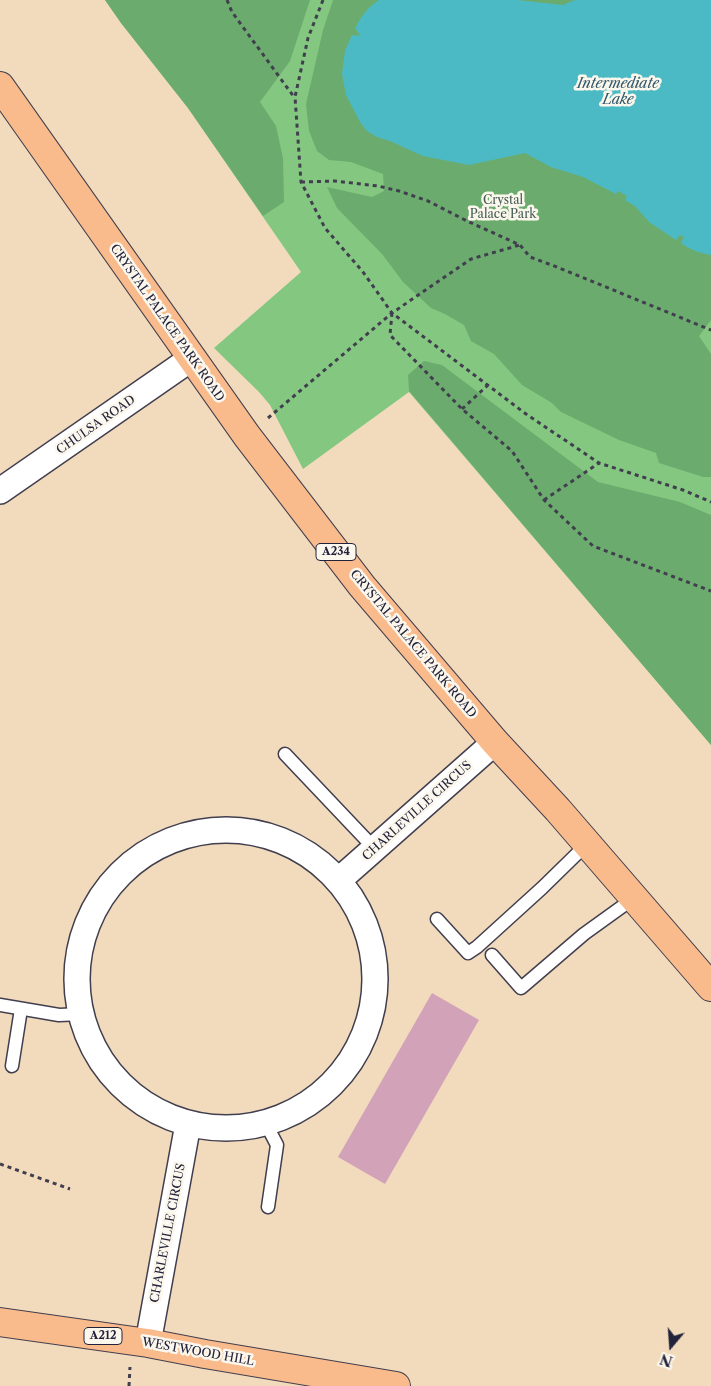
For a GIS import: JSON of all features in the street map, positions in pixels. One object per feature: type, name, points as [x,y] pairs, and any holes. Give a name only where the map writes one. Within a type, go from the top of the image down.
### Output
[{"type":"main road","name":"CRYSTAL PALACE PARK ROAD","points":[[0,86],[247,436],[362,586],[495,742],[558,810],[711,987]]},
{"type":"main road","name":"WESTWOOD HILL","points":[[0,1322],[148,1343],[396,1386]]},
{"type":"street","name":"CHULSA ROAD","points":[[0,491],[192,358]]},
{"type":"street","name":"CHARLEVILLE CIRCUS","points":[[339,880],[495,742]]},
{"type":"street","points":[[220,829],[280,839],[313,856],[339,880],[366,925],[375,956],[374,1008],[361,1045],[342,1074],[313,1101],[276,1120],[224,1128],[188,1124],[145,1104],[107,1069],[88,1036],[82,1014],[78,996],[77,962],[84,931],[105,891],[150,850],[184,835],[220,829]]},
{"type":"street","name":"CHARLEVILLE CIRCUS","points":[[148,1343],[188,1124]]},
{"type":"lane","points":[[285,754],[375,848]]},
{"type":"lane","points":[[437,919],[468,952],[477,947],[528,901],[587,844]]},
{"type":"lane","points":[[492,955],[521,988],[584,934],[634,898]]},
{"type":"lane","points":[[0,1005],[59,1015],[82,1014]]},
{"type":"lane","points":[[12,1066],[21,1009]]},
{"type":"lane","points":[[265,1122],[277,1145],[268,1207]]},
{"type":"path","points":[[227,0],[232,12],[295,97]]},
{"type":"path","points":[[323,0],[308,38],[295,97],[300,182],[325,228],[362,272],[392,313],[526,414],[598,463],[683,490],[711,502]]},
{"type":"path","points":[[300,182],[335,182],[378,186],[428,201],[520,245],[530,257],[711,330]]},
{"type":"path","points":[[247,436],[392,313],[471,259],[520,245]]},
{"type":"path","points":[[392,313],[390,335],[462,409],[512,451],[544,500],[593,546],[711,591]]},
{"type":"path","points":[[462,409],[488,385]]},
{"type":"path","points":[[544,500],[598,463]]},
{"type":"path","points":[[0,1164],[70,1189]]},
{"type":"green space","name":"Crystal Palace Park","points":[[105,0],[711,0],[711,745],[409,392],[303,469],[270,405],[214,348],[301,272],[188,108]]},
{"type":"green space","points":[[105,0],[310,0],[290,61],[260,102],[276,126],[283,158],[284,202],[263,216],[188,108]]},
{"type":"green space","points":[[333,0],[657,0],[520,130],[711,231],[711,320],[699,336],[711,354],[711,477],[703,477],[659,463],[656,453],[619,440],[561,412],[552,403],[522,385],[494,354],[471,341],[464,325],[431,308],[403,282],[382,254],[337,208],[327,187],[372,197],[384,191],[383,174],[351,162],[329,160],[317,151],[309,131],[306,104],[323,30]]},
{"type":"green space","points":[[424,361],[442,365],[598,482],[680,502],[711,515],[711,745],[409,391],[408,375]]},
{"type":"water","name":"Intermediate Lake","points":[[379,0],[517,0],[563,5],[575,0],[711,0],[711,255],[688,248],[681,243],[684,237],[680,235],[676,240],[649,222],[635,206],[625,200],[627,196],[618,191],[616,194],[583,177],[551,167],[525,153],[469,165],[423,156],[367,131],[360,122],[346,95],[342,74],[345,51],[352,35],[359,36],[360,34],[355,29],[365,13]]},
{"type":"building","points":[[432,993],[479,1020],[385,1184],[338,1157]]}]
